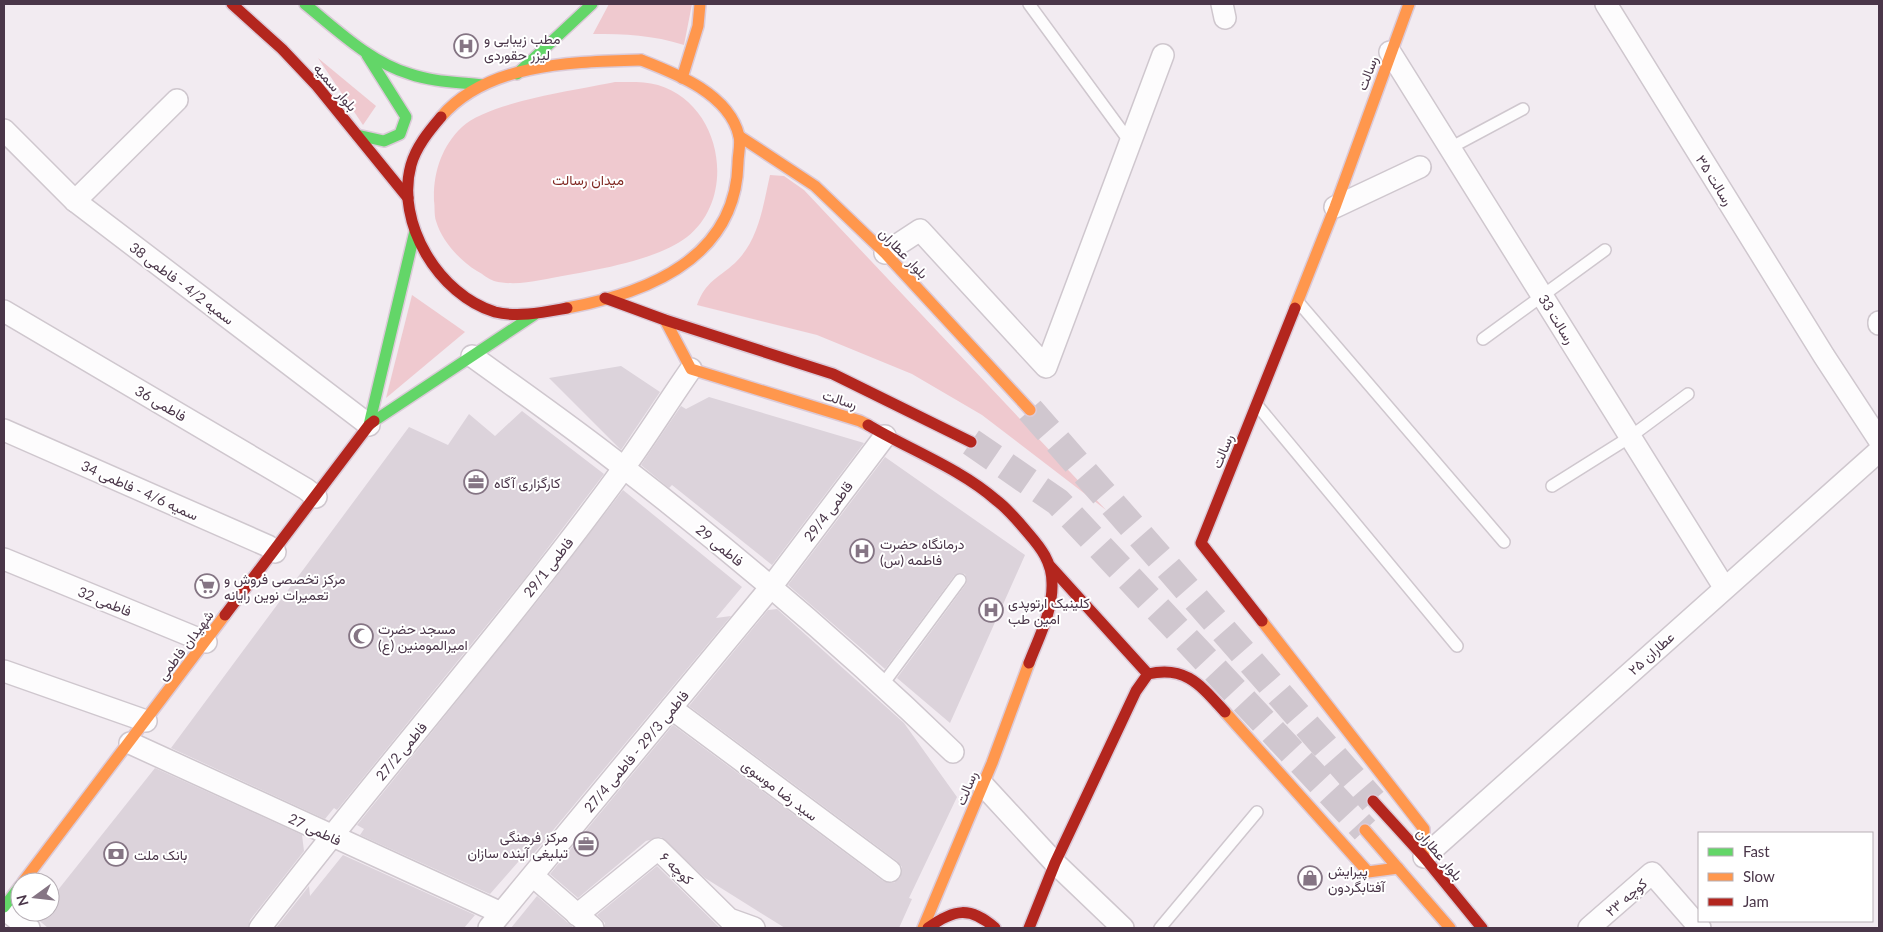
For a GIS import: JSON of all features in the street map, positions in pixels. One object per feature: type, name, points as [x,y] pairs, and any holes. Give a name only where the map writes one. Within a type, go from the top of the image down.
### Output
[{"type":"main road","name":"بلوار سمیه","points":[[232,4],[255,23],[328,98],[408,198]]},
{"type":"main road","points":[[304,4],[363,49],[403,72],[440,81],[482,85]]},
{"type":"main road","points":[[516,74],[592,4]]},
{"type":"main road","points":[[682,78],[698,26],[700,4]]},
{"type":"main road","name":"رسالت","points":[[1409,4],[1335,207],[1201,543],[1424,829],[1424,857]]},
{"type":"main road","points":[[357,135],[384,141],[400,134],[406,117],[363,49]]},
{"type":"main road","points":[[641,60],[682,78],[710,93],[739,136],[738,183],[726,218],[707,246],[648,286],[534,315],[501,313],[473,302],[451,285],[433,264],[415,231],[408,198],[409,175],[416,149],[451,106],[482,85],[516,74],[578,62],[641,60]]},
{"type":"main road","name":"بلوار عطاران","points":[[739,136],[814,186],[884,253],[1030,410]]},
{"type":"main road","points":[[368,426],[415,231]]},
{"type":"main road","points":[[605,298],[665,320],[833,374],[971,442]]},
{"type":"main road","points":[[368,426],[534,315]]},
{"type":"main road","points":[[665,320],[691,369]]},
{"type":"main road","name":"رسالت","points":[[691,369],[860,421],[885,436],[918,451],[988,493],[1015,518],[1039,545],[1050,566],[1053,589],[1050,608],[983,785],[923,928]]},
{"type":"main road","name":"شهیدان فاطمی","points":[[31,872],[316,498],[368,426]]},
{"type":"main road","points":[[1050,566],[1148,674]]},
{"type":"main road","points":[[1029,928],[1055,863],[1120,722],[1148,674],[1166,668],[1183,672],[1211,697],[1368,872],[1398,868]]},
{"type":"main road","name":"بلوار عطاران","points":[[1373,801],[1424,857],[1482,928]]},
{"type":"main road","points":[[1365,830],[1450,928]]},
{"type":"main road","points":[[928,928],[940,919],[960,911],[982,915],[995,928]]},
{"type":"street","name":"رسالت ۳۵","points":[[1606,4],[1824,356],[1879,440]]},
{"type":"street","name":"رسالت 33","points":[[1390,52],[1724,587]]},
{"type":"street","points":[[884,253],[920,230],[1046,367],[1163,55]]},
{"type":"street","points":[[75,201],[177,100]]},
{"type":"street","name":"سمیه 4/2 - فاطمی 38","points":[[4,130],[75,201],[368,426]]},
{"type":"street","points":[[1335,207],[1420,167]]},
{"type":"street","name":"فاطمی 36","points":[[4,311],[306,489],[316,498]]},
{"type":"street","name":"فاطمی 29","points":[[472,356],[624,468],[771,587],[883,684],[953,752]]},
{"type":"street","name":"فاطمی 29/1","points":[[471,665],[624,468],[691,369]]},
{"type":"street","name":"سمیه 4/6 - فاطمی 34","points":[[4,430],[268,546],[274,552]]},
{"type":"street","name":"قاطمی 29/4","points":[[771,587],[885,436]]},
{"type":"street","name":"عطاران ۲۵","points":[[1424,857],[1724,587],[1879,451]]},
{"type":"street","name":"فاطمی 32","points":[[4,559],[206,642]]},
{"type":"street","name":"فاطمی 29/3 - فاطمی 27/4","points":[[495,921],[771,587]]},
{"type":"street","name":"فاطمی 27/2","points":[[260,928],[330,836],[471,665]]},
{"type":"street","points":[[4,671],[146,721]]},
{"type":"street","name":"سید رضا موسوی","points":[[671,708],[890,871]]},
{"type":"street","name":"فاطمی 27","points":[[130,743],[330,836],[495,921]]},
{"type":"street","points":[[983,785],[1055,863],[1123,928]]},
{"type":"street","name":"کوچه ۶","points":[[585,922],[658,849],[729,919],[754,928]]},
{"type":"street","name":"کوچه ۲۳","points":[[1589,928],[1652,873],[1700,928]]},
{"type":"street","points":[[533,876],[585,922]]},
{"type":"street","points":[[4,908],[28,928]]},
{"type":"lane","points":[[1029,4],[1130,142]]},
{"type":"lane","points":[[1450,148],[1523,109]]},
{"type":"lane","points":[[1483,339],[1605,250]]},
{"type":"lane","points":[[1298,302],[1504,542]]},
{"type":"lane","points":[[1552,486],[1630,436],[1688,394]]},
{"type":"lane","points":[[1257,405],[1457,646]]},
{"type":"lane","points":[[883,684],[960,580]]},
{"type":"lane","points":[[1160,928],[1257,812]]},
{"type":"green space","points":[[609,4],[692,4],[684,45],[639,36],[593,34]]},
{"type":"green space","points":[[318,58],[376,106],[363,125]]},
{"type":"green space","name":"میدان رسالت","points":[[615,82],[642,82],[658,85],[680,95],[697,111],[709,131],[716,153],[717,176],[713,199],[703,220],[687,237],[656,254],[596,270],[535,281],[512,283],[494,281],[464,261],[442,236],[435,214],[434,191],[437,171],[444,152],[455,135],[474,118],[512,104]]},
{"type":"green space","points":[[770,175],[784,176],[804,190],[1106,510],[982,415],[912,374],[817,335],[697,305],[708,285],[735,263],[750,244],[759,222]]},
{"type":"green space","points":[[412,295],[465,332],[386,398]]},
{"type":"building","points":[[621,366],[660,392],[621,450],[549,378]]},
{"type":"building","points":[[709,397],[864,443],[772,565],[672,485],[669,488],[641,465],[681,406],[686,409]]},
{"type":"building","points":[[522,411],[604,474],[525,578],[337,810],[334,808],[325,819],[171,748],[409,427],[448,445],[469,414],[495,436]]},
{"type":"building","points":[[885,457],[1025,555],[950,723],[897,678],[966,584],[965,574],[960,573],[954,576],[885,669],[788,585]]},
{"type":"building","points":[[623,490],[742,587],[716,618],[731,616],[530,858],[525,854],[490,894],[360,835],[364,829],[357,825],[544,593]]},
{"type":"building","points":[[777,609],[904,723],[957,797],[909,898],[912,899],[899,928],[785,928],[705,878],[661,837],[646,841],[578,898],[550,874],[673,725],[883,881],[894,883],[900,878],[902,867],[897,861],[689,706],[768,610]]},
{"type":"building","points":[[155,768],[302,835],[304,851],[250,920],[248,928],[48,928],[41,922],[60,922],[60,887]]},
{"type":"building","points":[[343,855],[475,915],[464,928],[276,928],[309,886],[310,896]]},
{"type":"building","points":[[657,866],[720,928],[605,928],[605,923],[597,915]]},
{"type":"building","points":[[537,896],[568,923],[574,928],[511,928]]},
{"type":"tunnel","points":[[1030,410],[1373,801]]},
{"type":"tunnel","points":[[971,442],[1058,502],[1365,830]]},
{"type":"traffic: fast","points":[[305,4],[354,44],[395,69],[428,79],[482,85]]},
{"type":"traffic: fast","points":[[517,74],[592,4]]},
{"type":"traffic: fast","points":[[357,135],[384,141],[400,134],[406,117],[367,55]]},
{"type":"traffic: fast","points":[[369,425],[415,231]]},
{"type":"traffic: fast","points":[[374,421],[534,315]]},
{"type":"traffic: fast","points":[[4,907],[10,899]]},
{"type":"traffic: slow","points":[[682,78],[698,26],[700,4]]},
{"type":"traffic: slow","points":[[1295,308],[1335,207],[1409,4]]},
{"type":"traffic: slow","points":[[567,308],[628,292],[656,281],[682,266],[704,247],[722,224],[733,196],[740,143],[733,121],[725,108],[713,97],[685,79],[641,60]]},
{"type":"traffic: slow","points":[[441,117],[460,99],[483,85],[508,75],[561,64],[641,60]]},
{"type":"traffic: slow","points":[[739,136],[815,186],[885,253],[1030,410]]},
{"type":"traffic: slow","points":[[665,320],[691,369],[868,425]]},
{"type":"traffic: slow","points":[[31,872],[225,615]]},
{"type":"traffic: slow","points":[[1262,621],[1424,829],[1424,857]]},
{"type":"traffic: slow","points":[[923,928],[992,763],[1029,663]]},
{"type":"traffic: slow","points":[[1225,712],[1368,872],[1398,868]]},
{"type":"traffic: slow","points":[[1365,830],[1450,928]]},
{"type":"traffic: jam","points":[[232,4],[282,49],[317,86],[408,198]]},
{"type":"traffic: jam","points":[[441,117],[416,152],[411,165],[408,187],[409,210],[416,233],[426,254],[456,290],[475,303],[495,312],[504,314],[541,313],[567,308]]},
{"type":"traffic: jam","points":[[605,298],[665,320],[833,374],[971,442]]},
{"type":"traffic: jam","points":[[1262,621],[1201,543],[1295,308]]},
{"type":"traffic: jam","points":[[225,615],[369,425],[374,421]]},
{"type":"traffic: jam","points":[[868,425],[950,469],[982,489],[1009,511],[1041,550],[1048,562],[1052,575],[1052,593],[1045,624],[1029,663]]},
{"type":"traffic: jam","points":[[1050,566],[1148,674]]},
{"type":"traffic: jam","points":[[1029,928],[1055,863],[1136,691],[1148,674],[1173,672],[1183,675],[1200,686],[1225,712]]},
{"type":"traffic: jam","points":[[1373,801],[1424,857],[1482,928]]},
{"type":"traffic: jam","points":[[928,928],[946,917],[962,913],[978,916],[995,928]]},
{"type":"place","name":"مطب زیبایی و لیزر حقوردی","points":[[466,46]]},
{"type":"place","name":"کارگزاری آگاه","points":[[476,482]]},
{"type":"place","name":"درمانگاه حضرت فاطمه (س)","points":[[862,551]]},
{"type":"place","name":"مرکز تخصصی فروش و تعمیرات نوین رایانه","points":[[207,586]]},
{"type":"place","name":"کلینیک ارتوپدی امین طب","points":[[991,610]]},
{"type":"place","name":"مسجد حضرت امیرالمومنین (ع)","points":[[361,636]]},
{"type":"place","name":"مرکز فرهنگی تبلیغی آینده سازان","points":[[586,844]]},
{"type":"place","name":"بانک ملت","points":[[116,854]]},
{"type":"place","name":"پیرایش آفتابگردون","points":[[1310,878]]}]
